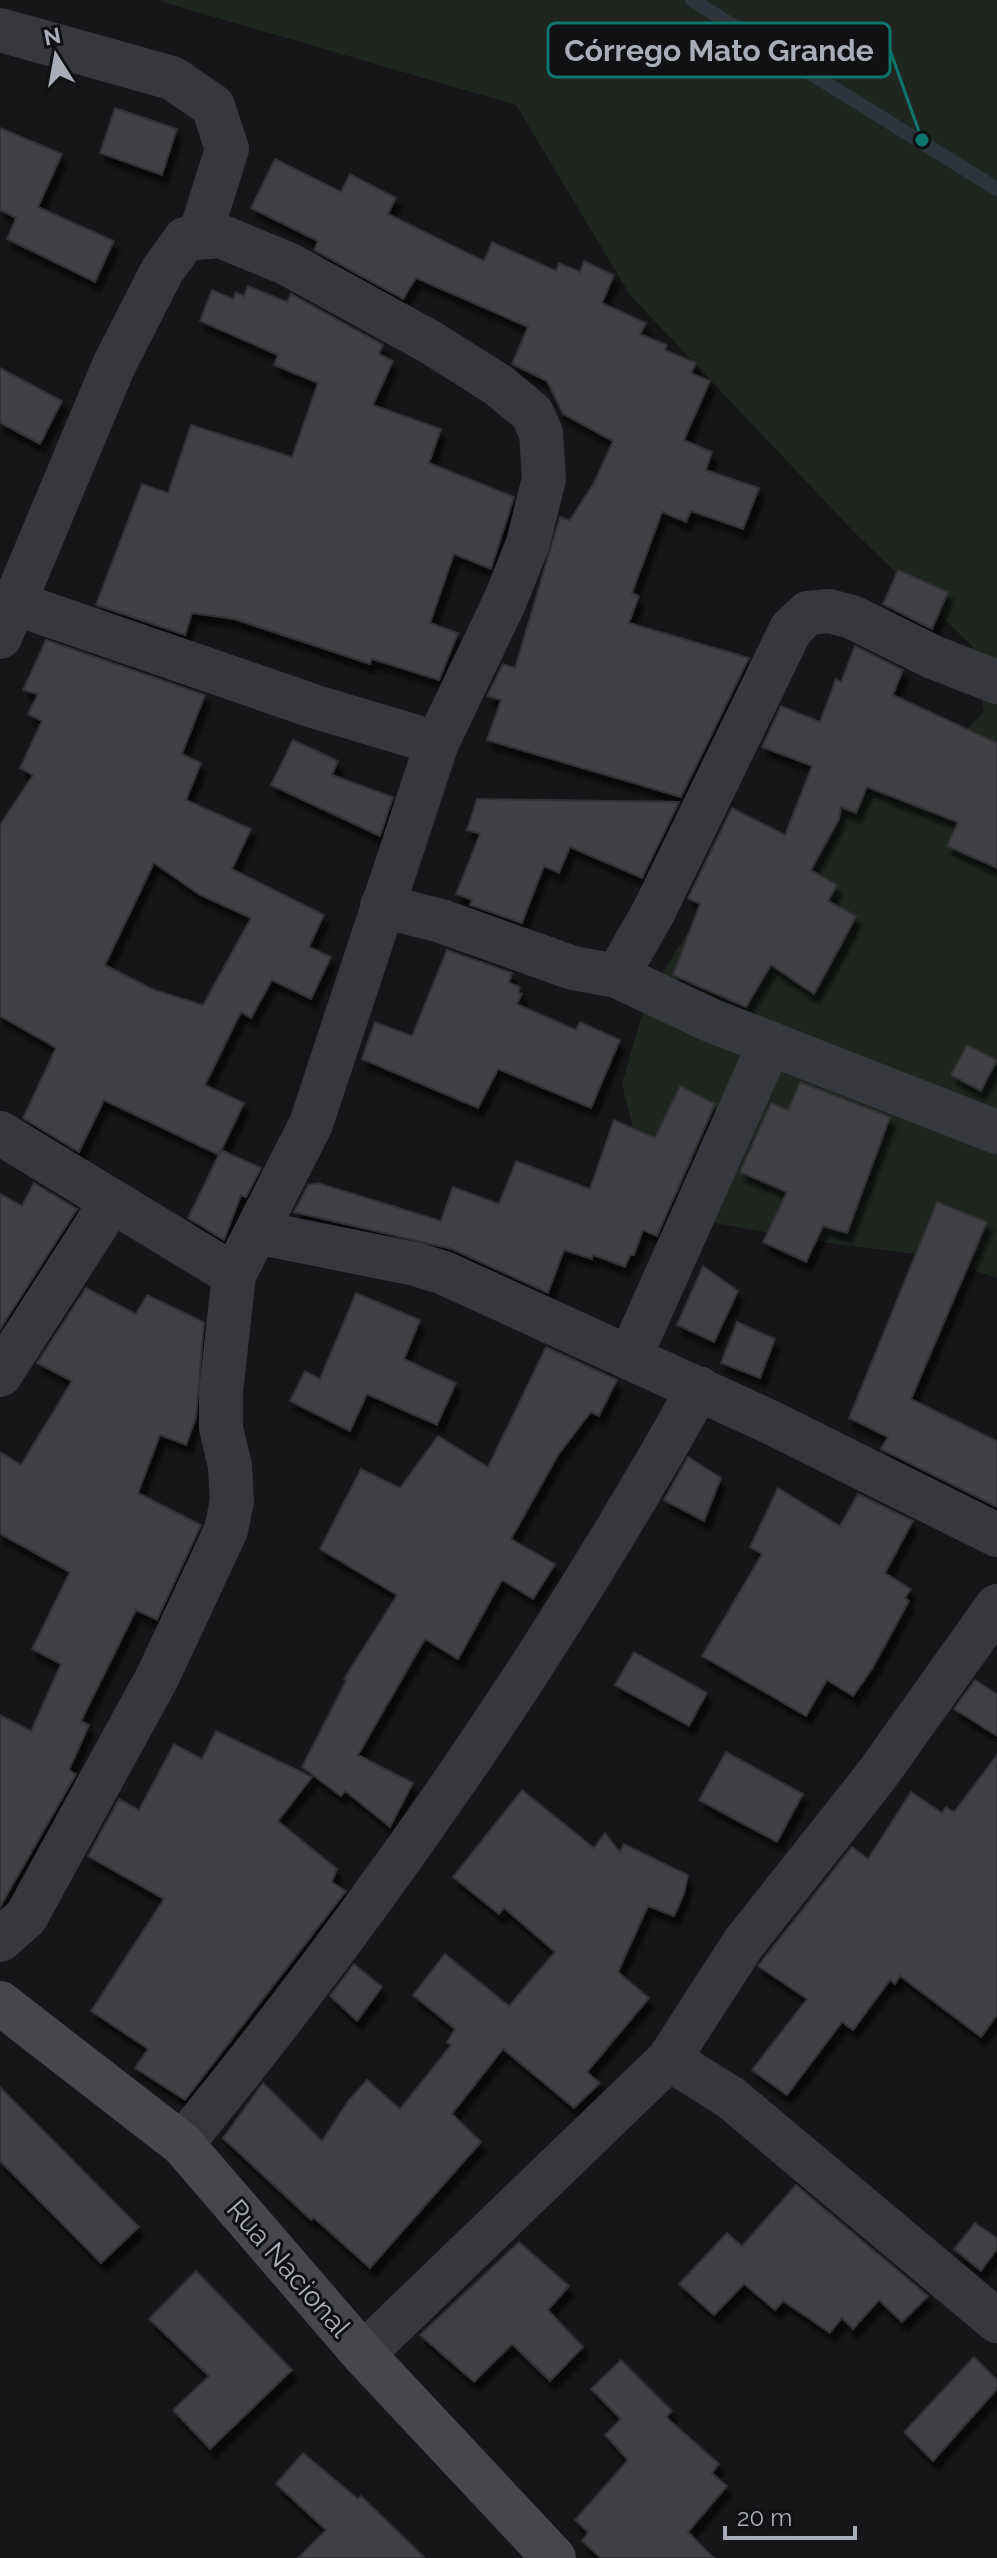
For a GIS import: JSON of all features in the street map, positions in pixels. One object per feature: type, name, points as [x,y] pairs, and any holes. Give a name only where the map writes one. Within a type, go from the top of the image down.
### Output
[{"type":"street","points":[[0,30],[172,78],[213,106],[227,149],[200,235]]},
{"type":"street","points":[[0,1940],[26,1917],[158,1676],[226,1530],[232,1501],[230,1466],[221,1428],[221,1391],[234,1275],[311,1124],[437,743],[505,601],[528,543],[544,479],[541,433],[532,413],[498,385],[430,342],[288,264],[220,236],[200,235],[185,239],[175,248],[121,352],[8,620],[437,743]]},
{"type":"street","points":[[617,976],[660,900],[791,629],[808,613],[829,611],[852,617],[933,657],[997,682]]},
{"type":"street","points":[[382,906],[456,926],[573,968],[617,976],[770,1043],[997,1132]]},
{"type":"street","points":[[630,1357],[770,1043]]},
{"type":"street","points":[[0,1133],[234,1275]]},
{"type":"street","points":[[0,1375],[112,1201]]},
{"type":"street","points":[[256,1232],[415,1264],[444,1273],[699,1388],[997,1535]]},
{"type":"street","points":[[182,2144],[306,1991],[373,1898],[573,1604],[699,1388]]},
{"type":"street","points":[[363,2354],[468,2249],[556,2171],[669,2059],[743,1944],[876,1776],[997,1606]]},
{"type":"street","name":"Rua Nacional","points":[[0,2003],[182,2144],[363,2354],[554,2558]]},
{"type":"street","points":[[669,2059],[731,2098],[997,2321]]},
{"type":"shaded area","points":[[156,0],[997,0],[997,1278],[930,1256],[813,1241],[694,1219],[642,1165],[622,1084],[647,997],[702,910],[812,824],[943,753],[984,712],[972,646],[854,532],[630,295],[516,105]]},
{"type":"building","points":[[115,108],[177,129],[162,175],[100,153]]},
{"type":"building","points":[[0,128],[62,154],[38,207],[114,241],[95,282],[7,239],[16,218],[0,210]]},
{"type":"building","points":[[275,159],[341,192],[350,174],[396,198],[388,214],[484,261],[492,242],[556,271],[559,263],[580,272],[584,261],[614,275],[602,303],[646,323],[640,334],[667,345],[665,350],[696,363],[691,373],[710,381],[684,440],[712,452],[706,470],[759,488],[743,529],[691,511],[686,522],[662,512],[632,593],[639,596],[629,623],[749,658],[681,797],[487,740],[501,700],[487,696],[503,664],[515,668],[560,517],[570,520],[594,483],[613,441],[563,414],[547,381],[512,364],[528,327],[416,278],[403,299],[314,250],[318,241],[251,208]]},
{"type":"building","points":[[248,286],[287,302],[291,294],[383,345],[379,354],[393,361],[373,405],[441,429],[429,463],[514,497],[491,569],[454,554],[430,623],[458,633],[439,680],[372,659],[370,664],[234,619],[192,613],[185,635],[96,605],[142,484],[168,493],[191,425],[292,457],[318,383],[274,365],[278,355],[200,321],[212,290],[233,299],[236,292],[244,296]]},
{"type":"building","points":[[0,368],[62,401],[40,444],[0,423]]},
{"type":"building","points":[[898,570],[948,592],[932,629],[883,604]]},
{"type":"building","points":[[46,640],[205,695],[182,754],[201,763],[186,800],[251,829],[232,869],[324,915],[309,947],[331,957],[311,999],[272,980],[251,1018],[241,1012],[205,1085],[244,1103],[219,1155],[104,1100],[79,1152],[23,1118],[56,1048],[0,1016],[0,825],[33,775],[20,768],[42,721],[28,714],[38,694],[23,690]],"holes":[[[154,863],[200,895],[251,918],[203,1005],[154,990],[105,965]]]},
{"type":"building","points":[[855,646],[903,670],[893,695],[997,743],[997,868],[947,846],[958,822],[867,787],[856,813],[841,807],[839,819],[811,870],[837,885],[828,901],[856,916],[814,994],[771,965],[746,1007],[673,975],[700,904],[688,898],[732,808],[785,835],[812,766],[762,747],[781,706],[820,722],[836,679],[841,682]]},
{"type":"building","points":[[293,740],[338,761],[332,775],[393,797],[380,836],[271,785]]},
{"type":"building","points":[[477,799],[679,802],[642,878],[570,847],[559,873],[544,866],[522,923],[470,905],[472,900],[456,894],[480,834],[467,830]]},
{"type":"building","points":[[447,950],[512,973],[509,983],[520,987],[518,992],[522,994],[517,1004],[576,1030],[580,1022],[620,1040],[591,1108],[498,1069],[478,1108],[362,1059],[375,1022],[412,1036]]},
{"type":"building","points":[[967,1045],[997,1060],[981,1091],[951,1075]]},
{"type":"building","points":[[800,1082],[890,1117],[847,1233],[823,1226],[806,1262],[763,1242],[787,1192],[740,1172],[771,1103],[788,1110]]},
{"type":"building","points":[[680,1086],[715,1104],[657,1236],[643,1230],[634,1255],[630,1255],[625,1267],[593,1255],[592,1259],[564,1250],[548,1293],[452,1249],[294,1212],[308,1185],[318,1183],[441,1221],[453,1187],[499,1204],[516,1161],[590,1189],[614,1120],[655,1138]]},
{"type":"building","points":[[221,1150],[261,1168],[246,1197],[241,1195],[224,1240],[188,1218]]},
{"type":"building","points":[[34,1183],[77,1209],[0,1329],[0,1194],[22,1206]]},
{"type":"building","points":[[937,1202],[987,1222],[911,1399],[997,1441],[997,1507],[881,1449],[888,1437],[849,1418]]},
{"type":"building","points":[[703,1266],[738,1291],[714,1342],[677,1325]]},
{"type":"building","points":[[86,1288],[136,1314],[147,1295],[204,1322],[196,1418],[186,1445],[160,1435],[138,1493],[201,1525],[157,1620],[136,1610],[81,1721],[89,1725],[69,1770],[76,1774],[0,1907],[0,1715],[31,1731],[61,1664],[32,1649],[70,1572],[0,1534],[0,1452],[21,1465],[72,1381],[37,1363]]},
{"type":"building","points":[[356,1293],[420,1320],[404,1359],[456,1383],[437,1425],[367,1394],[350,1431],[290,1401],[305,1371],[320,1379]]},
{"type":"building","points":[[737,1322],[775,1339],[760,1378],[721,1363]]},
{"type":"building","points":[[546,1347],[617,1380],[599,1416],[591,1412],[558,1455],[511,1539],[555,1564],[533,1599],[502,1580],[458,1659],[425,1639],[358,1755],[413,1783],[390,1827],[345,1791],[341,1796],[302,1767],[346,1681],[344,1679],[397,1595],[320,1549],[361,1469],[400,1488],[438,1436],[488,1467]]},
{"type":"building","points":[[688,1457],[721,1478],[704,1521],[664,1500]]},
{"type":"building","points":[[778,1488],[840,1526],[858,1494],[913,1521],[885,1573],[911,1589],[905,1598],[909,1601],[872,1669],[853,1696],[827,1680],[806,1716],[702,1656],[762,1554],[750,1547]]},
{"type":"building","points":[[634,1652],[707,1693],[689,1726],[615,1685]]},
{"type":"building","points":[[975,1680],[997,1694],[997,1736],[954,1709]]},
{"type":"building","points":[[216,1731],[312,1777],[278,1821],[337,1869],[332,1882],[346,1891],[185,2100],[135,2068],[148,2049],[91,2011],[164,1899],[88,1856],[119,1799],[139,1810],[174,1744],[202,1759]]},
{"type":"building","points":[[726,1752],[803,1794],[777,1842],[699,1800]]},
{"type":"building","points":[[997,1755],[997,2015],[981,2037],[900,1976],[895,1984],[890,1980],[853,2030],[842,2022],[787,2095],[752,2070],[807,1999],[758,1966],[852,1847],[868,1859],[911,1792],[942,1813],[946,1807],[954,1812]]},
{"type":"building","points":[[522,1790],[594,1848],[605,1833],[620,1852],[624,1844],[688,1875],[684,1894],[674,1916],[648,1906],[618,1972],[649,1998],[587,2072],[600,2083],[574,2108],[503,2049],[452,2114],[481,2142],[370,2268],[314,2218],[311,2220],[223,2138],[263,2083],[322,2141],[348,2101],[367,2080],[400,2109],[451,2045],[447,2042],[455,2029],[413,1995],[445,1954],[509,2006],[555,1952],[504,1908],[499,1914],[453,1877]]},
{"type":"building","points":[[354,1964],[382,1987],[357,2021],[330,1996]]},
{"type":"building","points":[[0,2087],[139,2227],[101,2263],[0,2161]]},
{"type":"building","points":[[796,2185],[928,2296],[902,2322],[879,2300],[853,2329],[842,2318],[830,2333],[783,2301],[775,2310],[744,2284],[714,2315],[679,2284],[727,2233],[742,2246]]},
{"type":"building","points":[[975,2223],[997,2238],[997,2249],[981,2271],[954,2249]]},
{"type":"building","points":[[519,2242],[569,2286],[548,2310],[583,2347],[550,2381],[512,2344],[474,2382],[420,2335]]},
{"type":"building","points":[[196,2271],[292,2370],[210,2449],[173,2410],[209,2376],[149,2319]]},
{"type":"building","points":[[974,2357],[997,2380],[997,2389],[933,2461],[904,2432]]},
{"type":"building","points":[[621,2360],[672,2411],[666,2417],[719,2464],[712,2473],[727,2486],[688,2532],[714,2558],[601,2558],[582,2541],[588,2532],[575,2520],[628,2460],[605,2435],[621,2419],[591,2389]]},
{"type":"building","points":[[303,2453],[358,2499],[361,2496],[425,2558],[298,2558],[326,2530],[276,2484]]},
{"type":"waterway","points":[[692,0],[997,189]]},
{"type":"place","name":"Córrego Mato Grande","points":[[922,140]]}]
